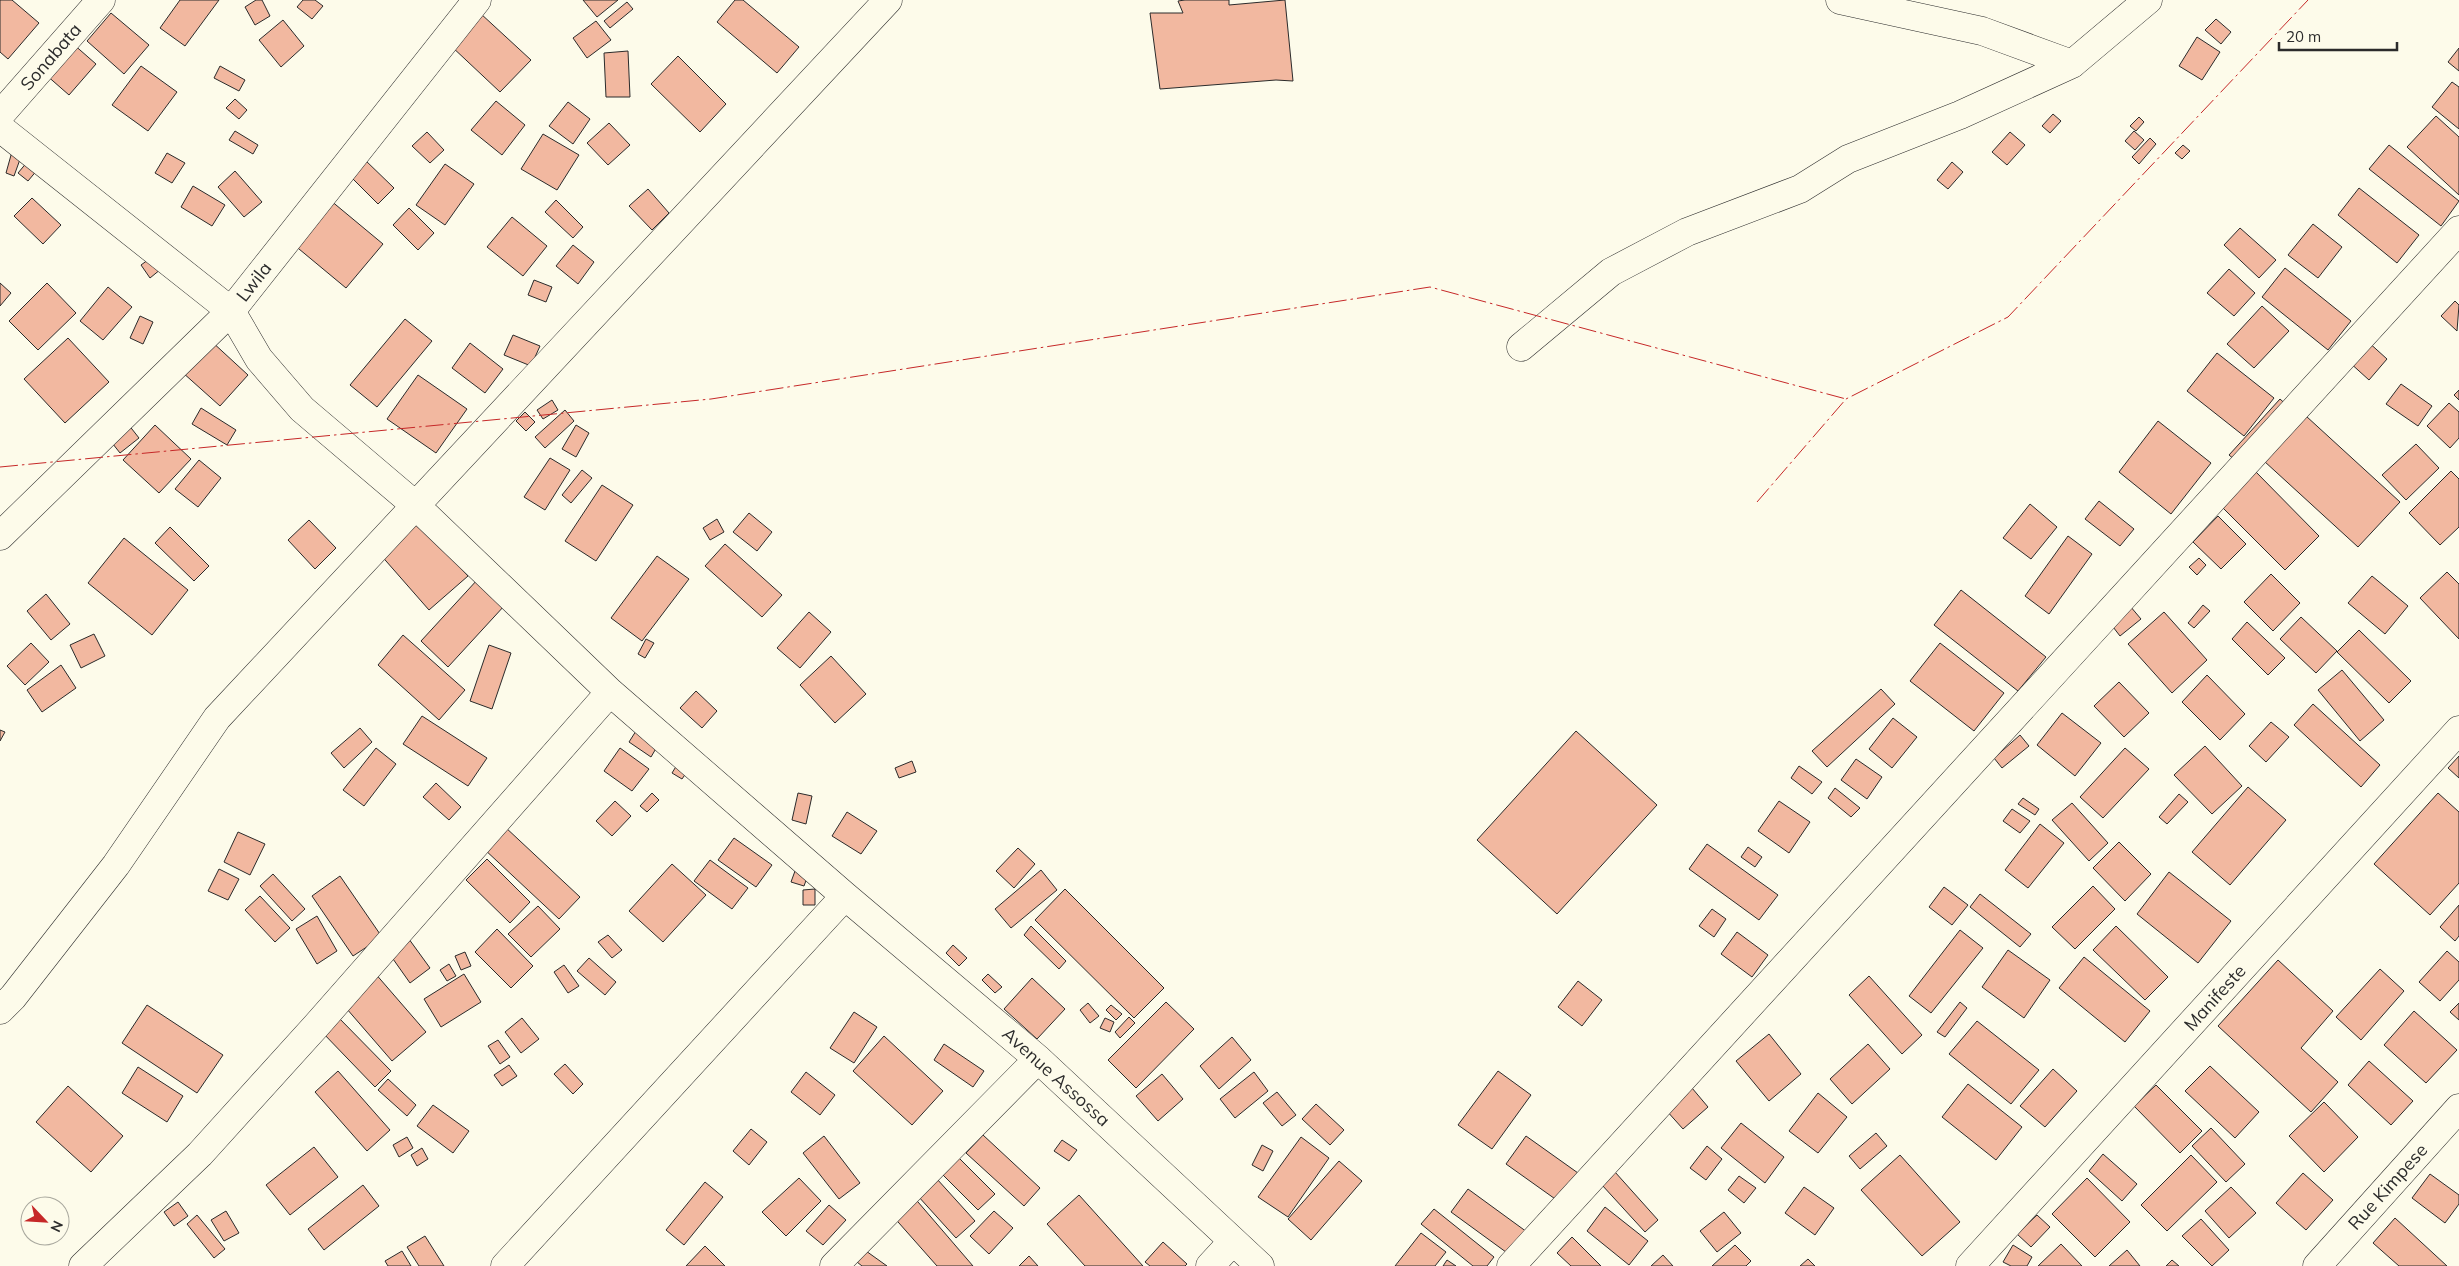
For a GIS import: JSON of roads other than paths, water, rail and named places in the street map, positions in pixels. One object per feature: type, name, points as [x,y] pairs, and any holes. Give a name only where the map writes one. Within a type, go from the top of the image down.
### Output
[{"type":"street","name":"Sonabata","points":[[3,132],[101,0]]},
{"type":"street","name":"Lwila","points":[[0,536],[230,311],[477,0]]},
{"type":"street","points":[[0,1010],[116,865],[217,718],[888,0]]},
{"type":"street","points":[[1840,0],[1982,31],[2072,64]]},
{"type":"street","points":[[1521,347],[1611,272],[1688,232],[1800,189],[1848,159],[1960,115],[2072,64],[2148,0]]},
{"type":"street","points":[[3,132],[230,311]]},
{"type":"street","points":[[1511,1266],[2459,230]]},
{"type":"street","name":"Avenue Assossa","points":[[230,311],[259,359],[302,409],[415,505],[610,692],[845,896],[1038,1059],[1260,1266]]},
{"type":"street","points":[[83,1266],[200,1154],[316,1026],[610,692]]},
{"type":"street","name":"Manifeste","points":[[1970,1266],[2459,730]]},
{"type":"street","points":[[505,1266],[845,896]]},
{"type":"street","points":[[834,1266],[1038,1059]]},
{"type":"street","name":"Rue Kimpese","points":[[2317,1266],[2459,1108]]},
{"type":"street","points":[[1210,1266],[1233,1241]]}]
